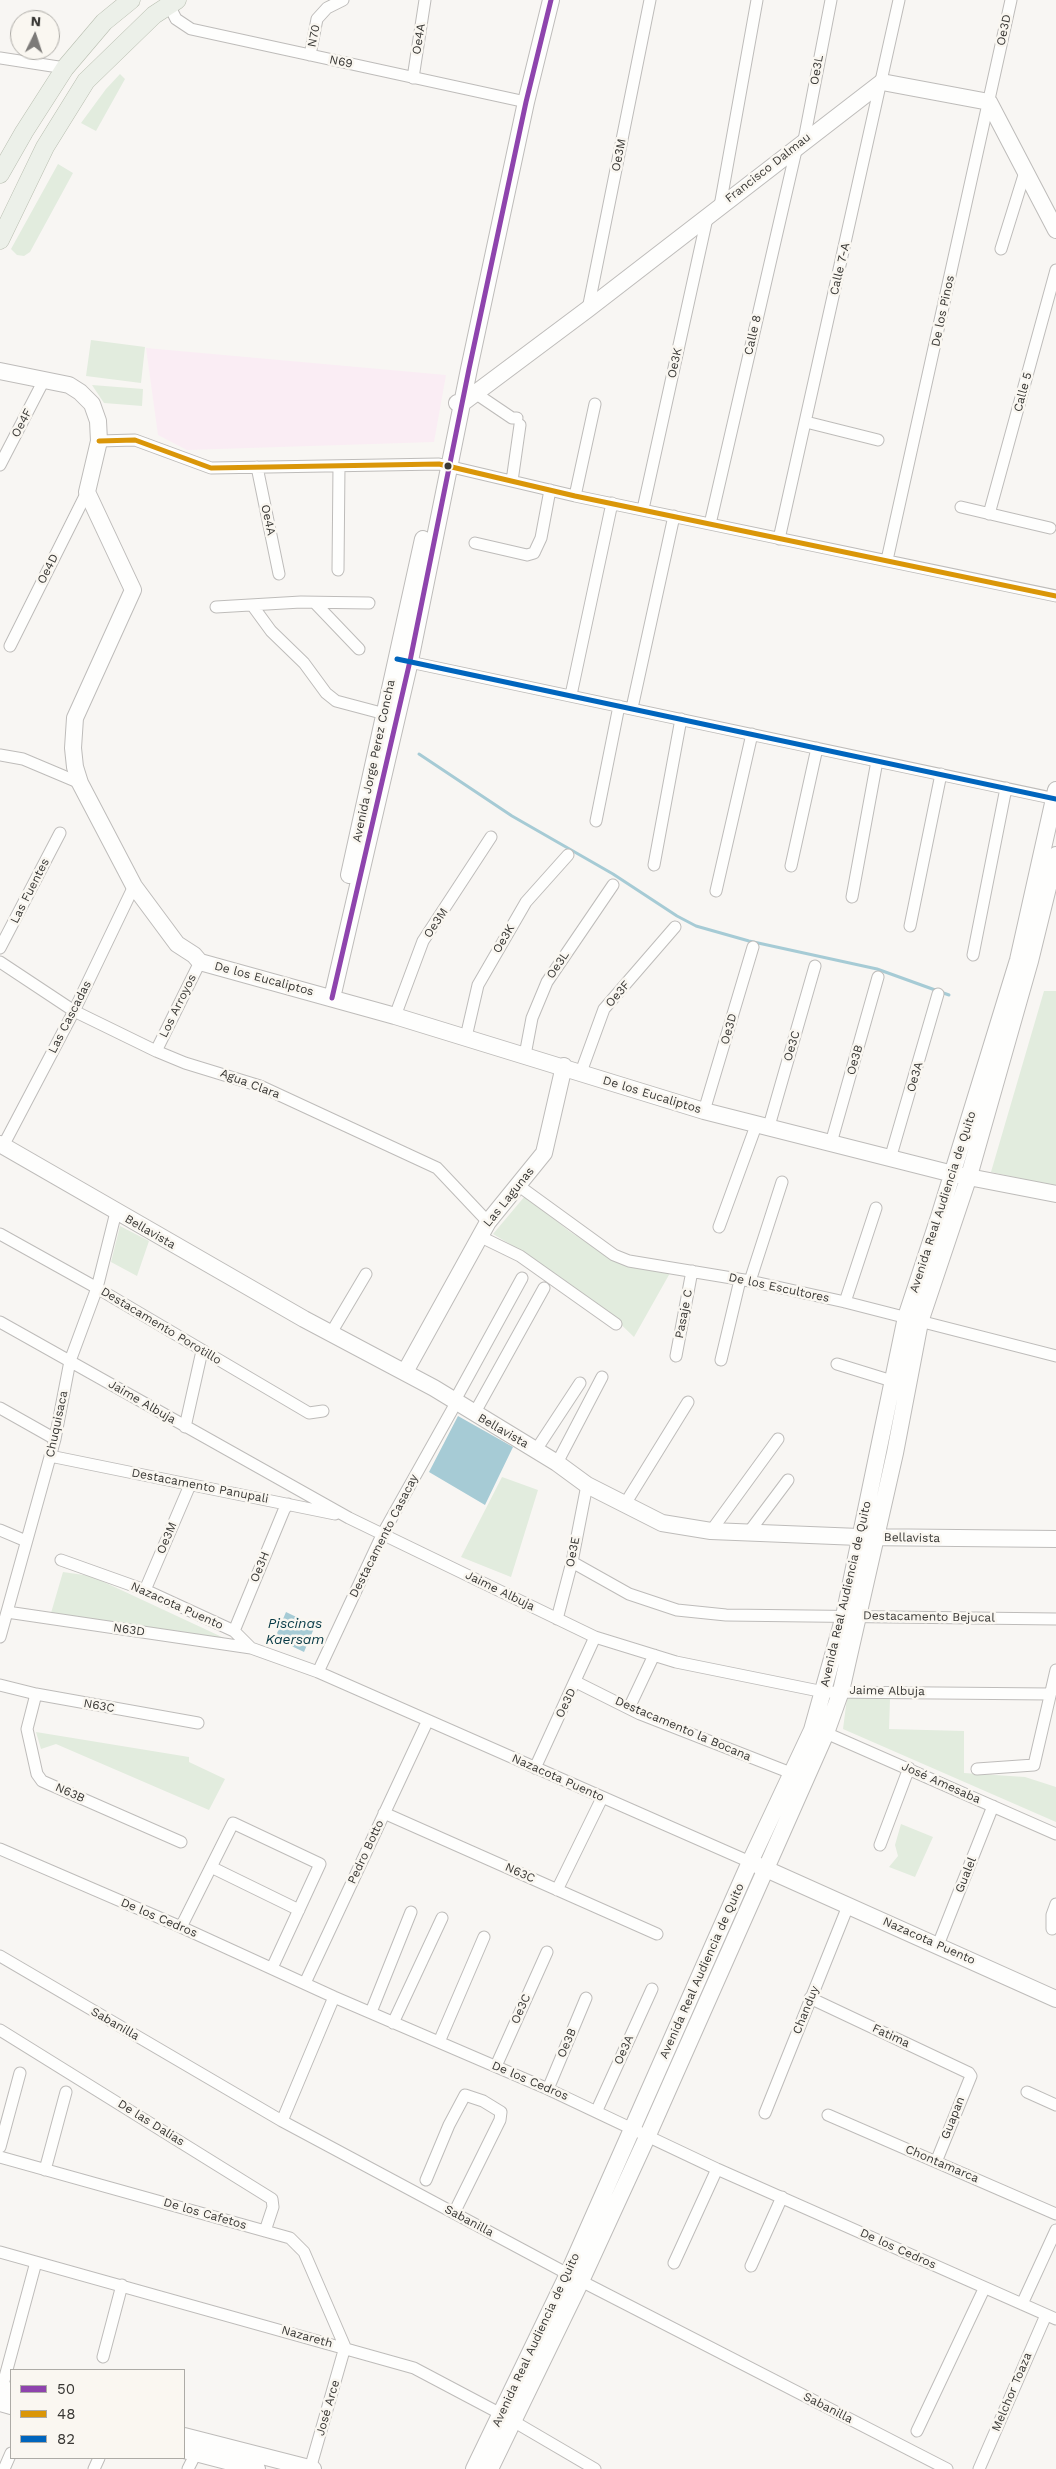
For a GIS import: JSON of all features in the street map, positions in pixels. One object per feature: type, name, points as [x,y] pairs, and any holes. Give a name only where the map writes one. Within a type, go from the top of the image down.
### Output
[{"type":"main road","points":[[0,174],[65,68],[104,22],[131,0]]},
{"type":"main road","points":[[0,240],[45,148],[86,81],[136,31],[171,2]]},
{"type":"street","name":"N70","points":[[310,56],[318,19],[327,8],[343,0]]},
{"type":"street","name":"Oe4A","points":[[413,78],[425,0]]},
{"type":"street","name":"Avenida Jorge Perez Concha","points":[[328,996],[404,660],[541,0]]},
{"type":"street","name":"Avenida Jorge Perez Concha","points":[[521,101],[551,0]]},
{"type":"street","name":"Oe3M","points":[[588,309],[650,0]]},
{"type":"street","points":[[720,206],[756,0]]},
{"type":"street","name":"Oe3L","points":[[801,143],[830,0]]},
{"type":"street","name":"Calle 7-A","points":[[779,539],[899,0]]},
{"type":"street","name":"Oe3D","points":[[998,61],[1010,0]]},
{"type":"street","name":"N69","points":[[171,2],[176,19],[191,29],[521,101]]},
{"type":"street","points":[[0,58],[65,68]]},
{"type":"street","name":"De los Pinos","points":[[886,560],[998,61]]},
{"type":"street","points":[[882,82],[988,102],[1056,230]]},
{"type":"street","name":"Francisco Dalmau","points":[[457,403],[475,393],[588,309],[882,82]]},
{"type":"street","name":"Calle 8","points":[[710,524],[801,143]]},
{"type":"street","points":[[1000,250],[1025,172]]},
{"type":"street","name":"Oe3K","points":[[643,509],[707,218]]},
{"type":"street","name":"Calle 5","points":[[989,514],[1056,270]]},
{"type":"street","points":[[0,371],[69,385],[80,392],[92,404],[98,421],[99,441],[87,492]]},
{"type":"street","name":"Oe4F","points":[[0,465],[44,380]]},
{"type":"street","points":[[475,393],[518,422],[512,481]]},
{"type":"street","points":[[575,496],[594,404]]},
{"type":"street","points":[[806,422],[878,440]]},
{"type":"street","points":[[99,441],[135,440],[211,468],[444,465],[575,496],[1056,596]]},
{"type":"street","points":[[338,570],[339,466]]},
{"type":"street","name":"Oe4A","points":[[257,467],[279,574]]},
{"type":"street","points":[[475,543],[527,555],[534,553],[541,538],[550,490]]},
{"type":"street","name":"Oe4D","points":[[10,646],[87,492]]},
{"type":"street","name":"De los Eucaliptos","points":[[87,492],[133,590],[75,718],[73,760],[80,783],[134,886],[177,944],[200,962],[396,1016],[564,1066],[704,1111],[763,1124],[890,1159],[1056,1194]]},
{"type":"street","points":[[571,695],[612,503]]},
{"type":"street","points":[[961,507],[1050,528]]},
{"type":"street","points":[[632,708],[674,516]]},
{"type":"street","points":[[315,603],[359,649]]},
{"type":"street","points":[[216,607],[369,603]]},
{"type":"street","points":[[252,605],[271,631],[304,663],[326,693],[336,701],[385,714]]},
{"type":"street","points":[[404,660],[1006,788],[1055,796]]},
{"type":"street","name":"Avenida Jorge Perez Concha","points":[[328,996],[385,714],[404,660]]},
{"type":"street","points":[[596,821],[619,706]]},
{"type":"street","points":[[654,865],[681,719]]},
{"type":"street","points":[[716,891],[752,734]]},
{"type":"street","points":[[791,866],[817,748]]},
{"type":"street","points":[[0,755],[23,759],[80,783]]},
{"type":"street","points":[[852,897],[877,761]]},
{"type":"street","points":[[910,926],[941,774]]},
{"type":"street","points":[[974,955],[1006,788]]},
{"type":"street","name":"Avenida Real Audiencia de Quito","points":[[961,1175],[1018,960],[1055,796]]},
{"type":"street","name":"Las Fuentes","points":[[0,948],[60,833]]},
{"type":"street","name":"Oe3M","points":[[396,1016],[423,942],[491,837]]},
{"type":"street","name":"Oe3K","points":[[466,1037],[478,985],[526,902],[568,855]]},
{"type":"street","name":"Avenida Real Audiencia de Quito","points":[[474,2469],[507,2417],[574,2278],[648,2135],[826,1733],[841,1690],[852,1616],[859,1537],[892,1381],[1030,962],[1056,855]]},
{"type":"street","name":"Oe3L","points":[[525,1055],[532,1018],[547,982],[613,885]]},
{"type":"street","name":"Las Cascadas","points":[[1,1145],[74,1011],[134,886]]},
{"type":"street","name":"Oe3F","points":[[581,1072],[604,1009],[675,927]]},
{"type":"street","name":"Oe3D","points":[[704,1111],[753,947]]},
{"type":"street","name":"Agua Clara","points":[[0,962],[74,1011],[156,1051],[185,1063],[260,1086],[422,1160],[445,1176],[488,1222]]},
{"type":"street","name":"Los Arroyos","points":[[156,1051],[200,962]]},
{"type":"street","name":"Oe3C","points":[[719,1227],[763,1124],[815,966]]},
{"type":"street","name":"Oe3B","points":[[831,1143],[878,977]]},
{"type":"street","name":"Oe3A","points":[[890,1159],[938,994]]},
{"type":"street","name":"Las Lagunas","points":[[405,1372],[479,1236],[488,1222],[544,1153],[564,1066]]},
{"type":"street","name":"Bellavista","points":[[1,1145],[331,1333],[405,1372],[536,1450],[587,1485],[662,1523],[711,1530],[859,1537],[1056,1539]]},
{"type":"street","points":[[722,1360],[745,1280],[782,1182]]},
{"type":"street","name":"De los Escultores","points":[[519,1186],[614,1255],[629,1261],[745,1280],[845,1302],[1056,1356]]},
{"type":"street","points":[[845,1302],[876,1208]]},
{"type":"street","name":"Chuquisaca","points":[[0,1637],[55,1438],[70,1361],[97,1288],[116,1212]]},
{"type":"street","name":"Destacamento Porotillo","points":[[0,1234],[97,1288],[309,1412],[323,1411]]},
{"type":"street","points":[[479,1236],[520,1256],[616,1324]]},
{"type":"street","name":"Pasaje C","points":[[676,1356],[692,1271]]},
{"type":"street","points":[[331,1333],[366,1274]]},
{"type":"street","name":"Destacamento Casacay","points":[[318,1672],[382,1535],[522,1278]]},
{"type":"street","points":[[474,1414],[544,1288]]},
{"type":"street","name":"Avenida Real Audiencia de Quito","points":[[574,2278],[632,2127],[750,1862],[812,1730],[852,1616],[875,1537],[913,1319]]},
{"type":"street","name":"Jaime Albuja","points":[[0,1322],[349,1518],[596,1637],[676,1662],[824,1692],[841,1690],[1050,1694]]},
{"type":"street","points":[[186,1427],[202,1351]]},
{"type":"street","points":[[837,1364],[892,1381]]},
{"type":"street","points":[[556,1463],[602,1377]]},
{"type":"street","points":[[536,1450],[580,1383]]},
{"type":"street","points":[[625,1504],[688,1402]]},
{"type":"street","points":[[0,1408],[55,1438]]},
{"type":"street","points":[[711,1530],[778,1440]]},
{"type":"street","name":"Destacamento Panupali","points":[[50,1456],[349,1518]]},
{"type":"street","points":[[749,1532],[788,1480]]},
{"type":"street","name":"Oe3M","points":[[145,1590],[190,1485]]},
{"type":"street","name":"Oe3E","points":[[557,1619],[572,1562],[587,1485]]},
{"type":"street","name":"Oe3H","points":[[234,1631],[288,1504]]},
{"type":"street","points":[[0,1530],[26,1541]]},
{"type":"street","name":"Nazacota Puento","points":[[61,1560],[145,1590],[234,1631],[251,1648],[318,1672],[427,1722],[938,1945],[1056,1999]]},
{"type":"street","name":"Destacamento Bejucal","points":[[572,1562],[629,1594],[677,1610],[726,1616],[1056,1619]]},
{"type":"street","name":"N63D","points":[[7,1612],[251,1648]]},
{"type":"street","name":"Oe3D","points":[[535,1768],[596,1637]]},
{"type":"street","points":[[629,1708],[654,1655]]},
{"type":"street","points":[[976,1769],[1034,1765],[1056,1670]]},
{"type":"street","name":"Destacamento la Bocana","points":[[576,1682],[629,1708],[791,1773]]},
{"type":"street","name":"N63C","points":[[0,1685],[36,1694],[198,1723]]},
{"type":"street","name":"N63B","points":[[36,1694],[27,1729],[37,1774],[42,1780],[181,1842]]},
{"type":"street","name":"Pedro Botto","points":[[305,1983],[427,1722]]},
{"type":"street","name":"José Amesaba","points":[[826,1733],[1056,1834]]},
{"type":"street","points":[[880,1845],[909,1768]]},
{"type":"street","points":[[557,1890],[602,1798]]},
{"type":"street","name":"Gualel","points":[[938,1945],[993,1806]]},
{"type":"street","name":"N63C","points":[[384,1812],[657,1934]]},
{"type":"street","points":[[181,1927],[233,1823],[320,1866],[272,1968]]},
{"type":"street","name":"De los Cedros","points":[[0,1850],[181,1927],[393,2023],[548,2088],[717,2169],[1051,2317]]},
{"type":"street","points":[[211,1867],[299,1910]]},
{"type":"street","points":[[1052,1929],[1053,1912],[1056,1904]]},
{"type":"street","name":"Chanduy","points":[[764,2113],[848,1906]]},
{"type":"street","points":[[371,2012],[411,1912]]},
{"type":"street","points":[[393,2023],[442,1918]]},
{"type":"street","points":[[439,2042],[484,1937]]},
{"type":"street","name":"Oe3C","points":[[496,2066],[547,1952]]},
{"type":"street","name":"Sabanilla","points":[[0,1956],[282,2121],[574,2278],[947,2469]]},
{"type":"street","name":"Oe3A","points":[[597,2110],[652,1989]]},
{"type":"street","points":[[282,2121],[334,1997]]},
{"type":"street","name":"Oe3B","points":[[548,2088],[586,1998]]},
{"type":"street","name":"Fatima","points":[[810,1998],[970,2074]]},
{"type":"street","name":"De las Dalias","points":[[0,2030],[272,2199],[274,2207],[265,2231]]},
{"type":"street","points":[[0,2147],[20,2073]]},
{"type":"street","name":"Guapan","points":[[936,2162],[970,2074]]},
{"type":"street","points":[[45,2170],[66,2092]]},
{"type":"street","points":[[1027,2092],[1056,2105]]},
{"type":"street","points":[[426,2180],[449,2125],[465,2095],[483,2101],[501,2112],[500,2120],[454,2213]]},
{"type":"street","name":"Chontamarca","points":[[828,2115],[1056,2214]]},
{"type":"street","name":"De los Cafetos","points":[[0,2157],[290,2238],[304,2252],[346,2348]]},
{"type":"street","points":[[674,2263],[717,2169]]},
{"type":"street","points":[[751,2266],[782,2197]]},
{"type":"street","points":[[1022,2304],[1056,2230]]},
{"type":"street","name":"Nazareth","points":[[0,2252],[346,2348],[422,2371],[507,2417],[595,2469]]},
{"type":"street","points":[[10,2404],[3,2392],[36,2262]]},
{"type":"street","points":[[103,2357],[122,2285]]},
{"type":"street","points":[[916,2431],[984,2288]]},
{"type":"street","name":"Melchor Toaza","points":[[978,2469],[1051,2317]]},
{"type":"street","name":"José Arce","points":[[311,2469],[346,2348]]},
{"type":"street","name":"Avenida Real Audiencia de Quito","points":[[490,2469],[507,2417]]},
{"type":"street","points":[[185,2436],[284,2465],[311,2469]]},
{"type":"street","points":[[188,2469],[190,2451],[257,2469]]},
{"type":"street","points":[[4,2469],[10,2455]]},
{"type":"shaded area","points":[[146,348],[446,375],[434,442],[187,450],[158,435]]},
{"type":"green space","points":[[120,74],[125,79],[96,131],[81,123],[106,89]]},
{"type":"green space","points":[[58,164],[73,173],[30,252],[24,256],[17,255],[11,249]]},
{"type":"green space","points":[[91,340],[145,347],[141,383],[86,376]]},
{"type":"green space","points":[[92,385],[143,389],[142,406],[104,403]]},
{"type":"green space","points":[[1044,991],[1056,991],[1056,1186],[991,1172]]},
{"type":"green space","points":[[525,1196],[569,1231],[613,1260],[670,1273],[634,1337],[607,1311],[493,1234]]},
{"type":"green space","points":[[120,1226],[149,1241],[137,1276],[111,1262]]},
{"type":"green space","points":[[502,1477],[538,1490],[511,1577],[461,1557]]},
{"type":"green space","points":[[63,1572],[91,1576],[237,1644],[51,1613]]},
{"type":"green space","points":[[847,1698],[890,1699],[889,1729],[964,1731],[964,1773],[1025,1777],[1056,1787],[1056,1822],[843,1729]]},
{"type":"green space","points":[[36,1732],[189,1757],[189,1762],[225,1779],[209,1810],[56,1744],[41,1749]]},
{"type":"green space","points":[[901,1824],[933,1837],[915,1877],[889,1867],[898,1856],[895,1845]]},
{"type":"water","points":[[458,1416],[513,1447],[485,1505],[429,1472]]},
{"type":"water","name":"Piscinas Kaersam","points":[[286,1612],[315,1626],[304,1652],[275,1638]]},
{"type":"waterway","points":[[419,754],[512,816],[613,874],[677,916],[696,926],[749,941],[877,969],[949,995]]},
{"type":"transit line","name":"50","points":[[332,998],[410,661],[469,369],[526,102],[551,0]]},
{"type":"transit line","name":"48","points":[[99,441],[135,440],[211,468],[439,464],[575,496],[1056,596]]},
{"type":"transit line","name":"82","points":[[397,659],[1056,799]]}]
